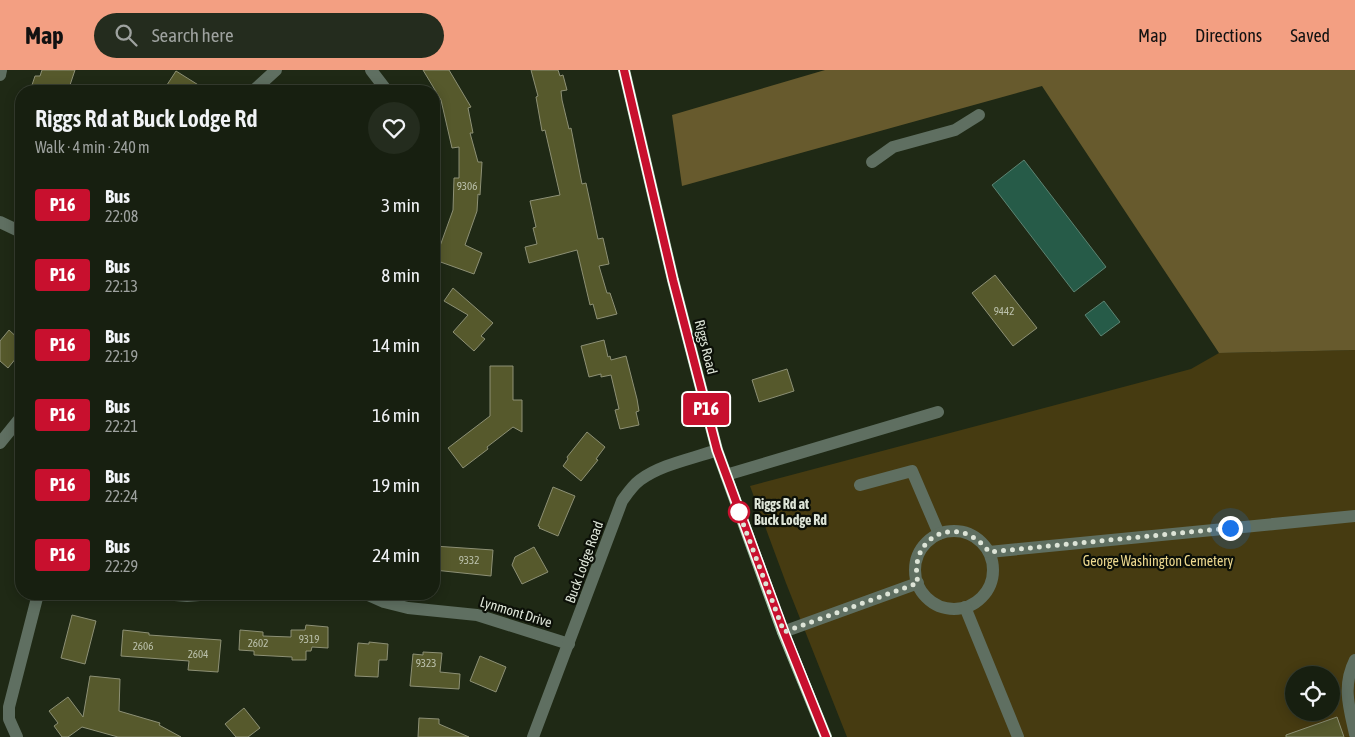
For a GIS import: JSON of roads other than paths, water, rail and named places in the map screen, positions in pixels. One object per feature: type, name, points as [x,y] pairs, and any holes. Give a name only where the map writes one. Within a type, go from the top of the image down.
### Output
[{"type":"main road","name":"Riggs Road","points":[[624,70],[673,280],[717,450],[784,632],[826,737]]},
{"type":"street","points":[[0,75],[1,70]]},
{"type":"street","points":[[260,85],[276,70]]},
{"type":"street","points":[[371,70],[382,85]]},
{"type":"street","points":[[872,162],[893,148],[956,130],[980,115]]},
{"type":"street","points":[[0,222],[15,229]]},
{"type":"street","points":[[726,475],[938,412]]},
{"type":"street","points":[[0,442],[15,425]]},
{"type":"street","name":"Buck Lodge Road","points":[[533,737],[622,502],[630,488],[640,480],[662,469],[717,450]]},
{"type":"street","points":[[860,485],[912,471],[939,534]]},
{"type":"street","points":[[989,552],[1355,516]]},
{"type":"street","points":[[948,532],[967,533],[976,538],[989,552],[992,561],[991,581],[982,597],[965,607],[946,608],[937,605],[928,599],[918,583],[916,564],[918,555],[930,539],[939,534],[948,532]]},
{"type":"street","points":[[784,632],[918,583]]},
{"type":"street","points":[[17,737],[9,719],[9,707],[36,600]]},
{"type":"street","name":"Lynmont Drive","points":[[380,600],[408,608],[477,615],[569,644]]},
{"type":"street","points":[[965,607],[1018,737]]},
{"type":"street","points":[[1355,660],[1346,687],[1355,734]]},
{"type":"place","name":"Riggs Rd at Buck Lodge Rd","points":[[739,512]]},
{"type":"park label","name":"George Washington Cemetery","points":[[1158,561]]}]
